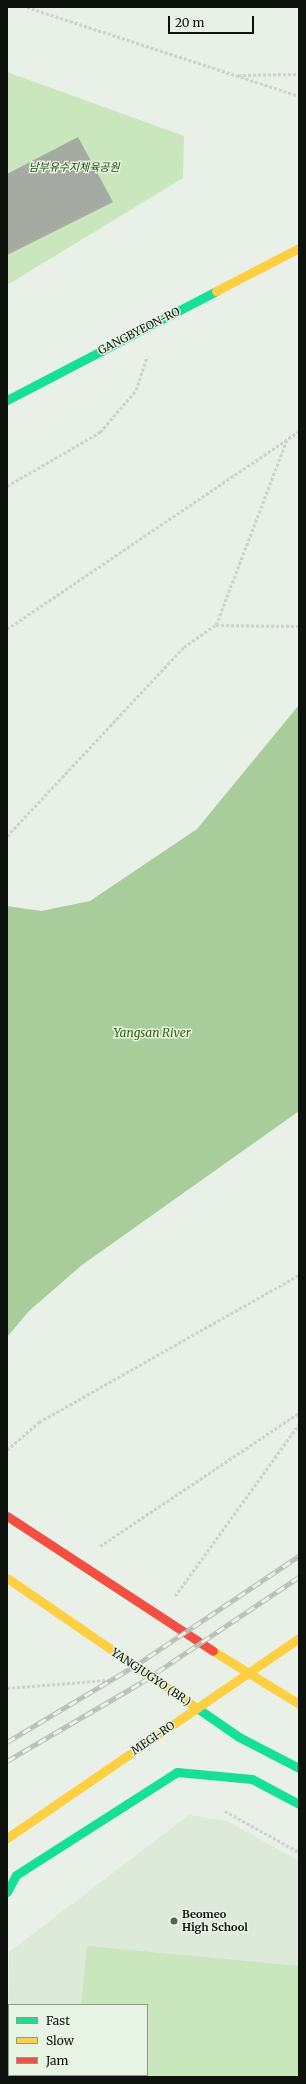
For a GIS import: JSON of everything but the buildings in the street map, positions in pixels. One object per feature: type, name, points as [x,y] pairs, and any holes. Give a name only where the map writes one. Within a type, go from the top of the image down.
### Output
[{"type":"street","name":"GANGBYEON-RO","points":[[7,400],[299,248]]},
{"type":"street","points":[[7,1516],[269,1688],[299,1704]]},
{"type":"street","name":"YANGJUGYO (BR.)","points":[[7,1578],[239,1737],[299,1768]]},
{"type":"street","name":"MEGI-RO","points":[[7,1838],[299,1638]]},
{"type":"street","points":[[7,1892],[16,1875],[177,1772],[252,1779],[299,1804]]},
{"type":"path","points":[[27,7],[299,96]]},
{"type":"path","points":[[234,75],[299,74]]},
{"type":"path","points":[[7,486],[100,432],[136,390],[149,350]]},
{"type":"path","points":[[7,629],[299,431]]},
{"type":"path","points":[[7,836],[184,647],[216,625],[287,439]]},
{"type":"path","points":[[216,625],[299,626]]},
{"type":"path","points":[[7,1450],[39,1422],[299,1275]]},
{"type":"path","points":[[93,1550],[299,1413]]},
{"type":"path","points":[[170,1603],[299,1424]]},
{"type":"path","points":[[7,1688],[114,1679]]},
{"type":"path","points":[[225,1811],[299,1852]]},
{"type":"shaded area","name":"Beomeo High School","points":[[189,1815],[227,1821],[299,1861],[299,2077],[7,2077],[8,2014],[8,2076],[148,2076],[148,2004],[8,2004],[9,1952]]},
{"type":"green space","name":"남부유수지체육공원","points":[[7,72],[184,136],[183,178],[7,285]]},
{"type":"green space","points":[[87,1946],[299,1966],[299,2077],[73,2077],[148,2076],[148,2004],[81,2004]]},
{"type":"water","name":"Yangsan River","points":[[299,705],[299,1111],[82,1265],[29,1311],[7,1337],[7,906],[41,911],[90,901],[197,829]]},
{"type":"railway","points":[[7,1742],[133,1667],[299,1556]]},
{"type":"railway","points":[[7,1761],[142,1682],[299,1577]]},
{"type":"traffic: fast","points":[[7,400],[216,291]]},
{"type":"traffic: fast","points":[[197,1708],[239,1737],[299,1768]]},
{"type":"traffic: fast","points":[[7,1892],[16,1875],[177,1772],[252,1779],[299,1804]]},
{"type":"traffic: slow","points":[[216,291],[299,248]]},
{"type":"traffic: slow","points":[[7,1578],[197,1708]]},
{"type":"traffic: slow","points":[[7,1838],[299,1638]]},
{"type":"traffic: slow","points":[[213,1651],[299,1704]]},
{"type":"traffic: jam","points":[[7,1516],[213,1651]]},
{"type":"place","name":"Beomeo High School","points":[[174,1921]]}]
